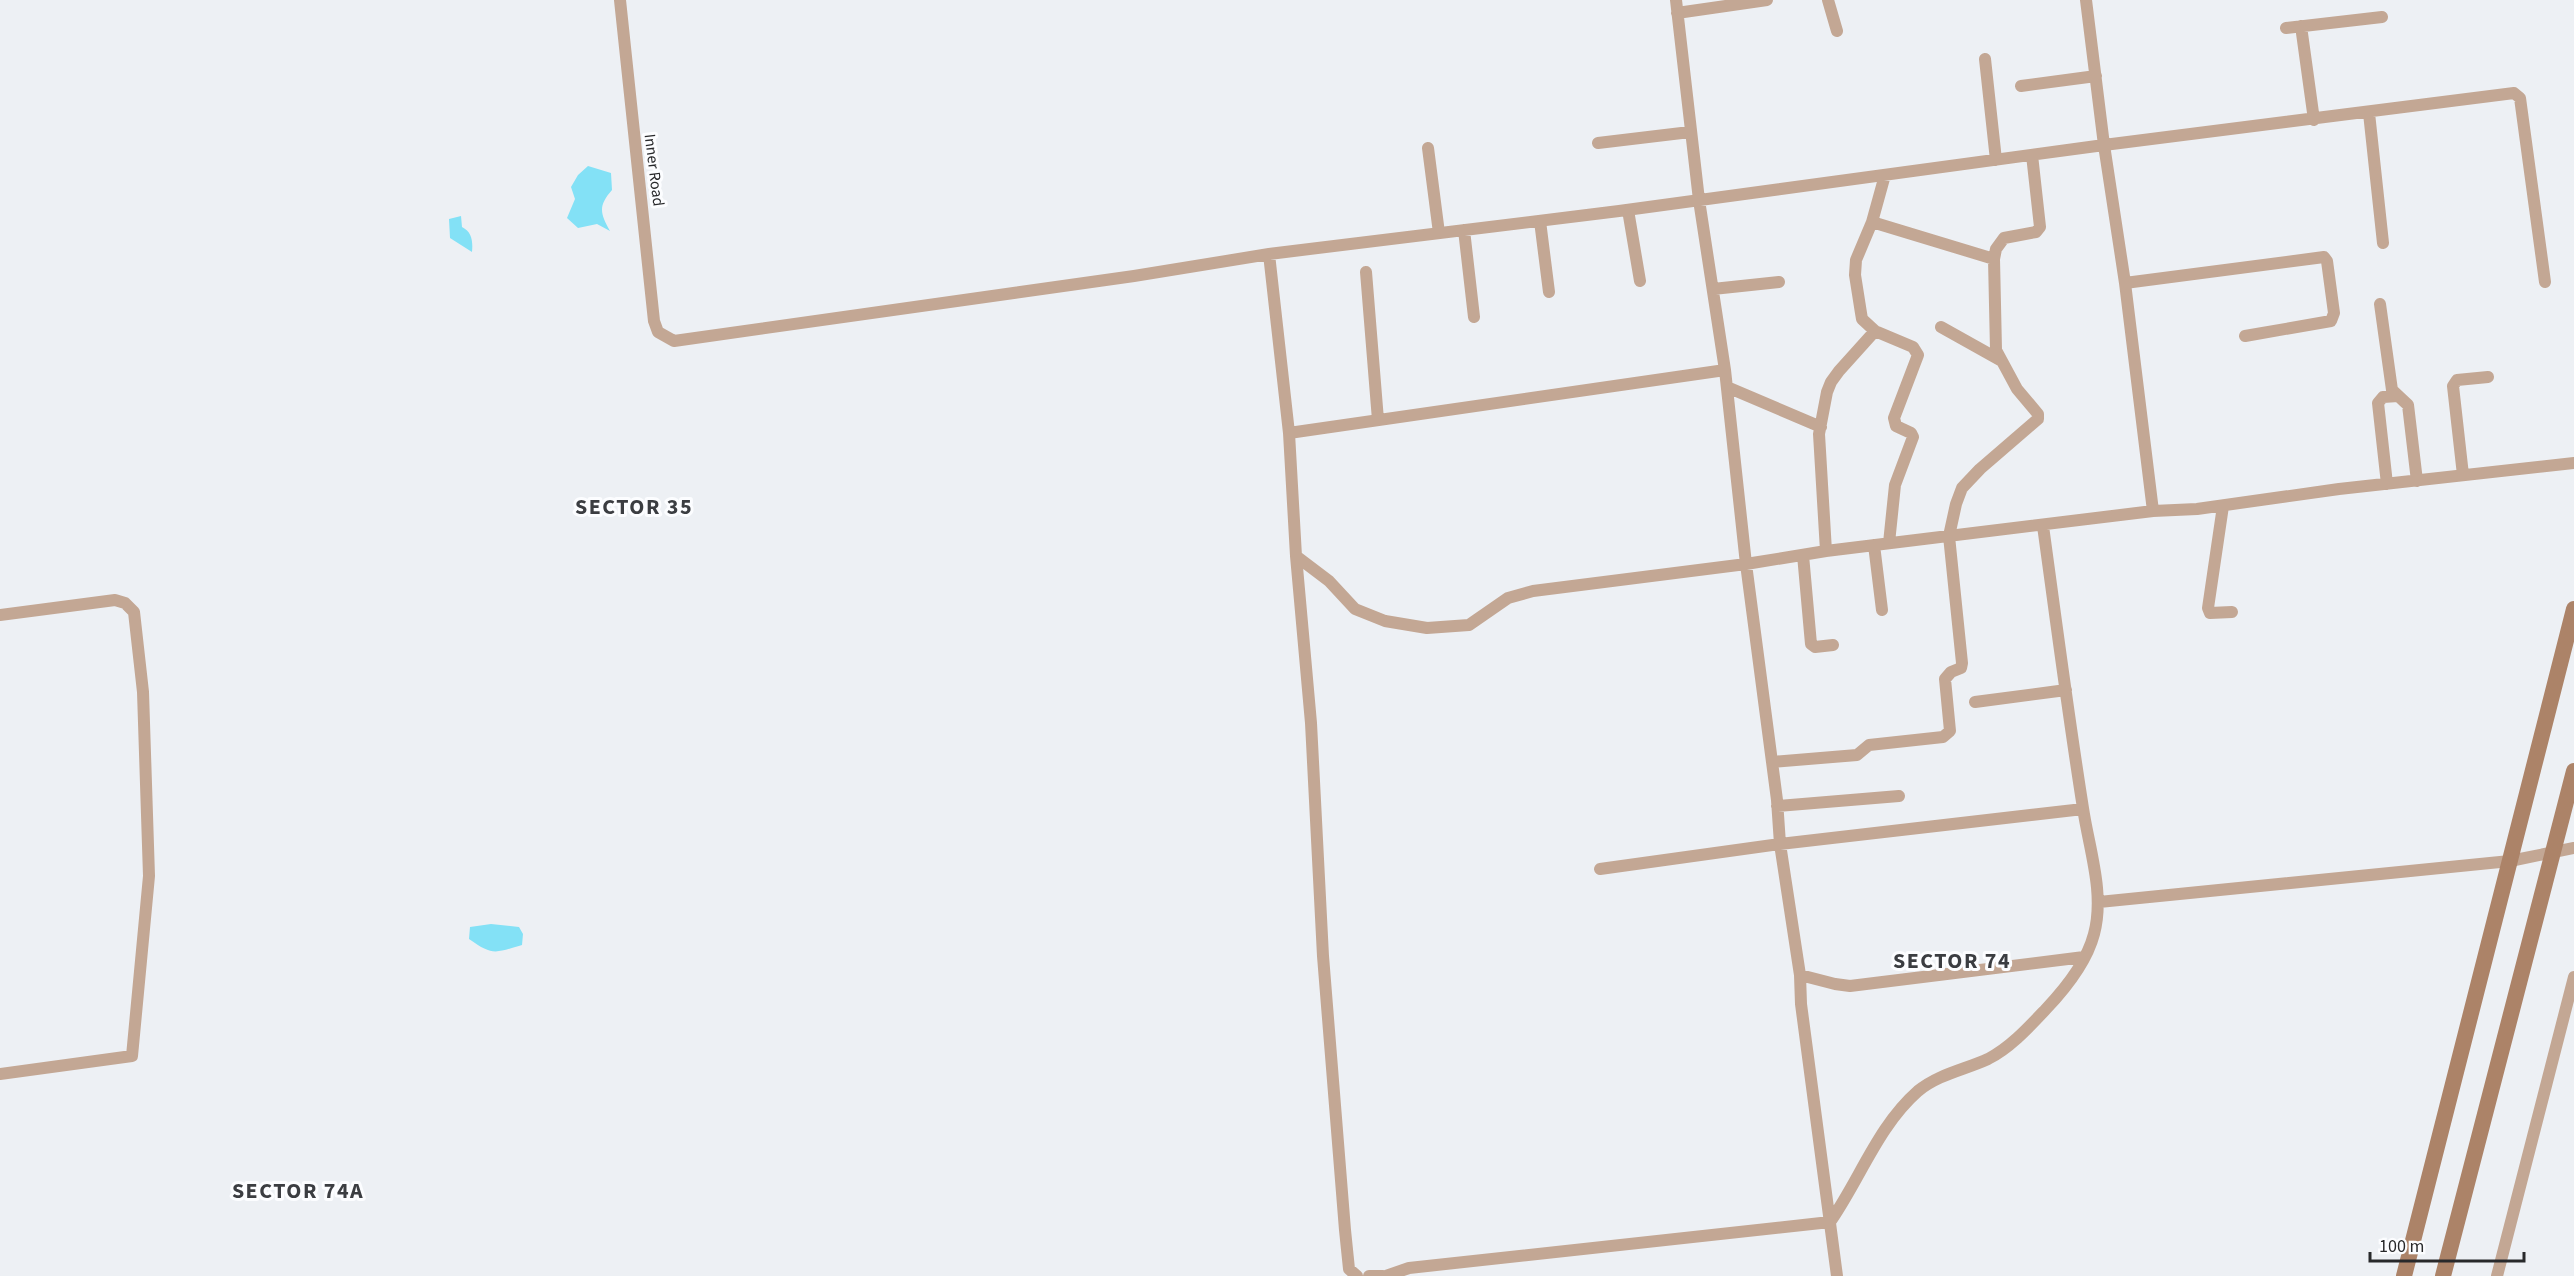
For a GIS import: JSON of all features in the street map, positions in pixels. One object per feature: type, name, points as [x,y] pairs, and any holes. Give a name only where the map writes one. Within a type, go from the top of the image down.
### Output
[{"type":"street","name":"Inner Road","points":[[620,0],[654,321],[658,333],[666,339],[674,341],[873,314],[1269,254]]},
{"type":"street","points":[[1767,0],[1676,6],[1699,200],[1725,370],[1780,844],[1800,975],[1801,1004],[1838,1276]]},
{"type":"street","points":[[1828,0],[1837,31]]},
{"type":"street","points":[[2086,0],[2104,145],[2125,283],[2153,512]]},
{"type":"street","points":[[2286,28],[2382,17]]},
{"type":"street","points":[[2301,26],[2314,120]]},
{"type":"street","points":[[1985,59],[1996,160]]},
{"type":"street","points":[[2021,86],[2096,76]]},
{"type":"street","points":[[1357,1276],[1349,1269],[1345,1230],[1323,956],[1310,713],[1296,556],[1289,433],[1269,254],[1628,210],[2104,145],[2514,93],[2518,95],[2545,282]]},
{"type":"street","points":[[2369,113],[2383,243]]},
{"type":"street","points":[[1598,143],[1690,132]]},
{"type":"street","points":[[1428,148],[1439,233]]},
{"type":"street","points":[[1772,762],[1857,755],[1869,745],[1943,737],[1950,731],[1945,679],[1951,672],[1961,668],[1962,663],[1949,536],[1962,488],[1980,469],[2038,419],[2038,414],[2017,389],[1996,350],[1994,259],[1996,249],[2004,238],[2036,232],[2040,227],[2032,155]]},
{"type":"street","points":[[1885,176],[1872,222],[1856,260],[1855,274],[1862,319],[1875,331],[1913,347],[1918,355],[1894,418],[1896,426],[1911,433],[1913,437],[1894,485],[1889,543]]},
{"type":"street","points":[[1628,210],[1640,281]]},
{"type":"street","points":[[1539,221],[1549,292]]},
{"type":"street","points":[[1872,222],[1994,259]]},
{"type":"street","points":[[1464,230],[1474,317]]},
{"type":"street","points":[[2125,283],[2324,257],[2327,261],[2334,313],[2331,321],[2245,336]]},
{"type":"street","points":[[1366,272],[1378,420]]},
{"type":"street","points":[[1713,289],[1779,282]]},
{"type":"street","points":[[2380,304],[2392,390],[2409,405],[2417,481]]},
{"type":"street","points":[[1941,327],[2000,360]]},
{"type":"street","points":[[1826,551],[1820,472],[1821,427],[1830,382],[1875,331]]},
{"type":"street","points":[[1289,433],[1725,370]]},
{"type":"street","points":[[2463,476],[2453,386],[2457,380],[2488,377]]},
{"type":"street","points":[[1727,387],[1821,427]]},
{"type":"street","points":[[2387,484],[2378,403],[2383,397],[2398,396]]},
{"type":"street","points":[[1296,556],[1329,581],[1355,609],[1385,621],[1443,628],[1469,625],[1508,598],[1533,591],[1889,543],[2223,506],[2387,484],[2574,463]]},
{"type":"street","points":[[2223,506],[2208,608],[2210,613],[2214,614],[2232,612]]},
{"type":"street","points":[[1369,1276],[1385,1276],[1409,1268],[1830,1222],[1885,1130],[1918,1092],[1940,1076],[1986,1060],[2002,1051],[2047,1008],[2066,986],[2084,957],[2094,934],[2099,902],[2083,809],[2043,526]]},
{"type":"street","points":[[1874,545],[1882,610]]},
{"type":"street","points":[[1803,555],[1811,644],[1815,647],[1833,645]]},
{"type":"street","points":[[0,615],[115,600],[125,603],[134,612],[143,692],[149,876],[132,1056],[0,1074]]},
{"type":"street","points":[[2404,1276],[2574,609]]},
{"type":"street","points":[[1975,702],[2066,690]]},
{"type":"street","points":[[2443,1276],[2574,771]]},
{"type":"street","points":[[1777,806],[1899,796]]},
{"type":"street","points":[[1600,869],[1780,844],[2083,809]]},
{"type":"street","points":[[2099,902],[2510,861],[2574,848]]},
{"type":"street","points":[[1800,975],[1850,986],[2084,957]]},
{"type":"street","points":[[2497,1276],[2571,1004],[2574,977]]},
{"type":"water","points":[[588,166],[611,173],[612,190],[604,201],[602,210],[610,231],[597,224],[578,228],[567,218],[575,199],[571,187],[578,175]]},
{"type":"water","points":[[461,216],[462,227],[471,237],[472,252],[450,238],[449,219]]},
{"type":"water","points":[[491,924],[519,927],[523,934],[522,945],[494,951],[469,939],[470,927]]},
{"type":"district","name":"SECTOR 35","points":[[634,507]]},
{"type":"district","name":"SECTOR 74","points":[[1952,961]]},
{"type":"district","name":"SECTOR 74A","points":[[298,1191]]}]
